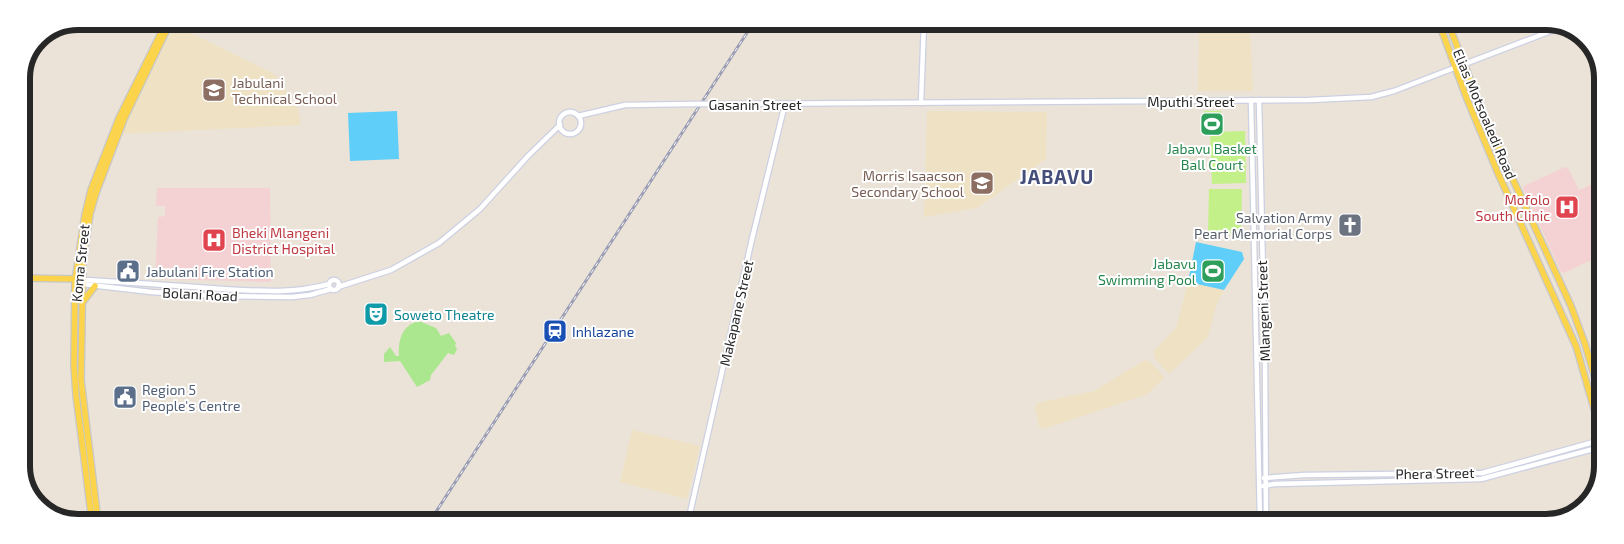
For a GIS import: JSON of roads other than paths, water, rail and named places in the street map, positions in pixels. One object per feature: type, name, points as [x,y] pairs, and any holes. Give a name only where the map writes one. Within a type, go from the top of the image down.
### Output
[{"type":"main road","name":"Koma Street","points":[[91,514],[75,387],[77,280],[85,215],[91,190],[122,111],[162,30]]},
{"type":"main road","name":"Koma Street","points":[[97,514],[80,380],[82,303],[77,280],[96,193],[124,118],[167,30]]},
{"type":"main road","name":"Elias Motsoaledi Road","points":[[1441,30],[1493,162],[1576,346],[1594,409]]},
{"type":"main road","name":"Elias Motsoaledi Road","points":[[1451,30],[1492,134],[1571,306],[1594,374]]},
{"type":"main road","name":"Bolani Road","points":[[30,278],[77,280]]},
{"type":"main road","points":[[82,303],[95,286]]},
{"type":"street","points":[[921,103],[924,30]]},
{"type":"street","name":"Mputhi Street","points":[[921,103],[1346,100],[1371,97],[1394,91],[1553,30]]},
{"type":"street","name":"Mlangeni Street","points":[[1251,100],[1260,514]]},
{"type":"street","name":"Mlangeni Street","points":[[1259,100],[1265,363],[1266,514]]},
{"type":"street","name":"Gasanin Street","points":[[578,116],[625,106],[921,103]]},
{"type":"street","name":"Makapane Street","points":[[690,514],[752,239],[785,104]]},
{"type":"street","points":[[338,285],[333,280],[330,287],[335,290],[338,285],[377,275],[406,263],[449,236],[480,209],[528,156],[560,125],[561,118],[566,114],[573,113],[578,116],[581,122],[579,129],[575,133],[569,134],[560,125]]},
{"type":"street","name":"Gasanin Street","points":[[581,122],[589,115]]},
{"type":"street","points":[[551,134],[563,130]]},
{"type":"street","name":"Bolani Road","points":[[77,280],[95,286],[207,296],[264,297],[310,295],[330,287]]},
{"type":"street","name":"Bolani Road","points":[[77,280],[168,287],[270,291],[309,290],[330,287]]},
{"type":"street","name":"Phera Street","points":[[1265,478],[1304,475],[1482,473],[1594,442]]},
{"type":"street","name":"Phera Street","points":[[1259,484],[1481,479],[1594,448]]},
{"type":"street","points":[[1259,484],[1265,478]]},
{"type":"water","points":[[397,111],[399,159],[350,161],[348,113]]},
{"type":"water","name":"Jabavu Swimming Pool","points":[[1196,242],[1242,252],[1244,259],[1224,290],[1188,282]]},
{"type":"railway","points":[[435,514],[749,30]]},
{"type":"place","name":"Jabulani Technical School","points":[[214,90]]},
{"type":"place","name":"Jabavu Basket Ball Court","points":[[1212,124]]},
{"type":"place","name":"Morris Isaacson Secondary School","points":[[982,183]]},
{"type":"place","name":"Mofolo South Clinic","points":[[1567,207]]},
{"type":"place","name":"Salvation Army Peart Memorial Corps","points":[[1350,225]]},
{"type":"place","name":"Bheki Mlangeni District Hospital","points":[[214,240]]},
{"type":"place","name":"Jabulani Fire Station","points":[[128,271]]},
{"type":"place","name":"Jabavu Swimming Pool","points":[[1213,271]]},
{"type":"place","name":"Soweto Theatre","points":[[376,314]]},
{"type":"place","name":"Inhlazane","points":[[555,331]]},
{"type":"place","name":"Region 5 People's Centre","points":[[125,397]]},
{"type":"district","name":"JABAVU","points":[[1057,176]]}]
